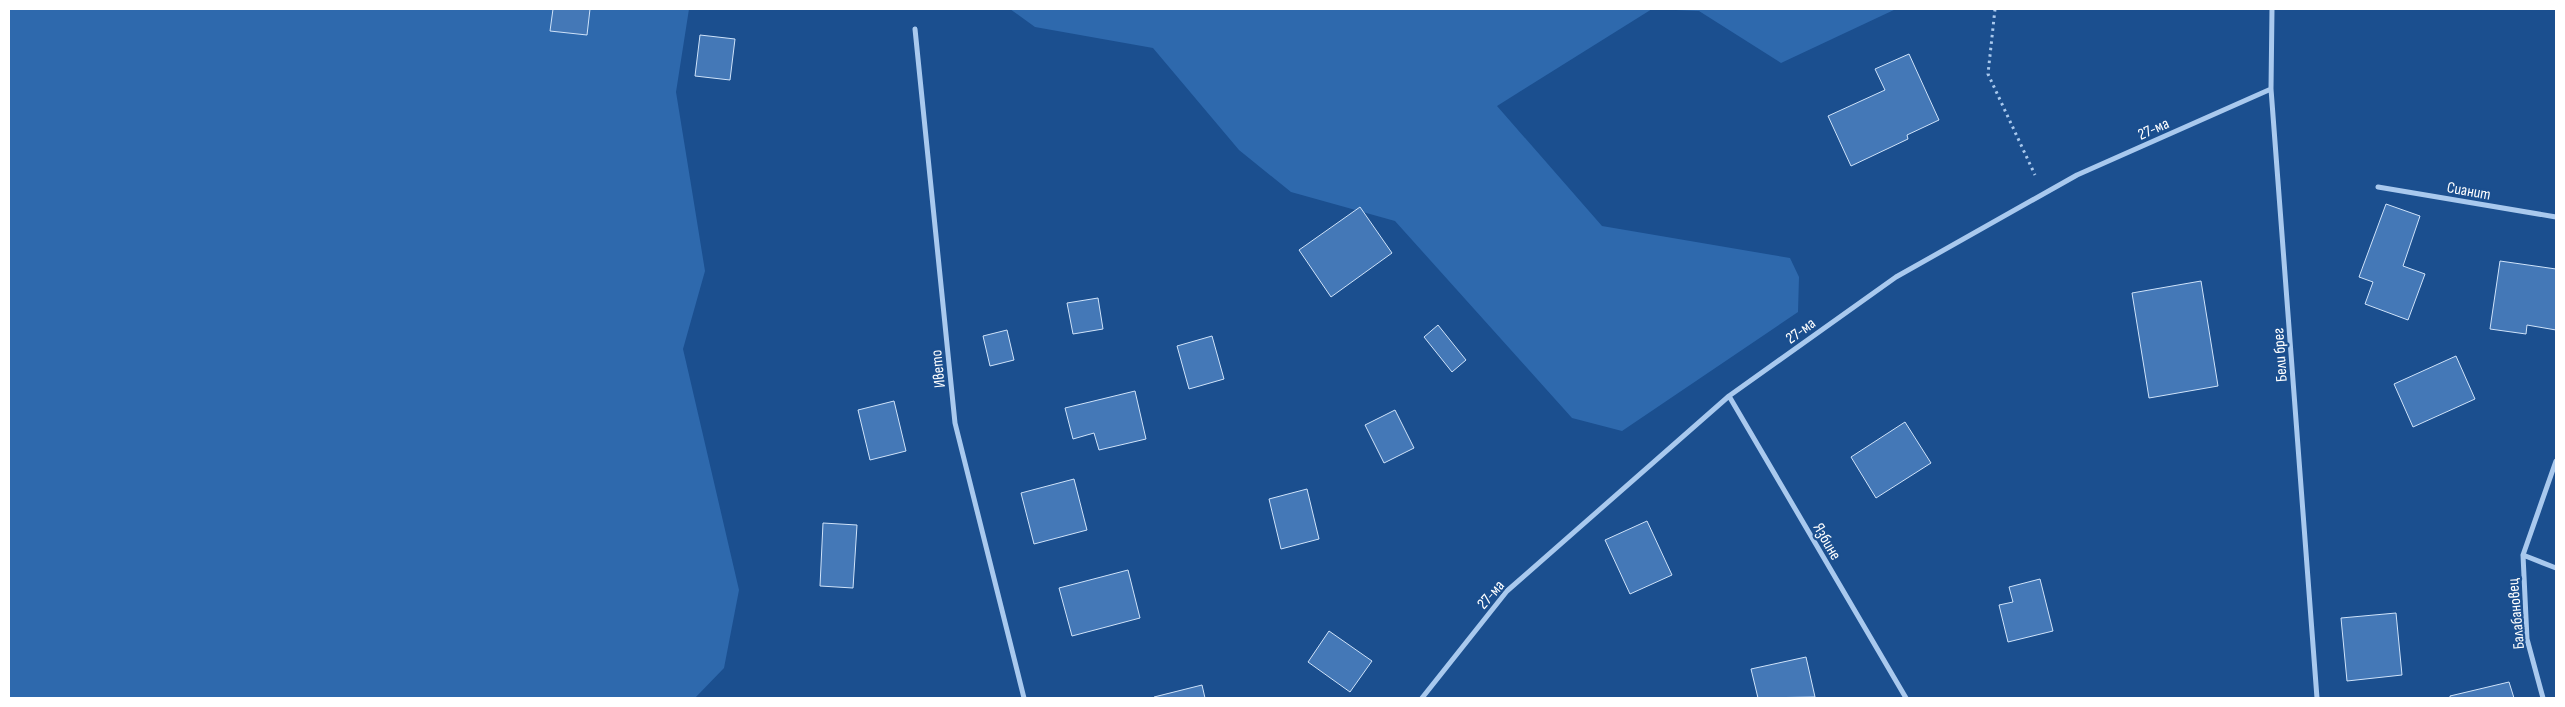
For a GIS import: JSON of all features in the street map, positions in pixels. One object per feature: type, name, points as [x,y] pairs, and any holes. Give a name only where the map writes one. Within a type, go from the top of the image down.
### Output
[{"type":"street","name":"Бели брег","points":[[2272,9],[2271,89],[2317,698]]},
{"type":"street","name":"Ивето","points":[[915,29],[956,423],[1024,698]]},
{"type":"street","name":"27-ма","points":[[1422,698],[1507,592],[1729,396],[1896,277],[2077,175],[2271,89]]},
{"type":"street","name":"Сианит","points":[[2378,187],[2556,217]]},
{"type":"street","name":"Язбине","points":[[1729,396],[1906,698]]},
{"type":"street","points":[[2556,461],[2523,555],[2556,568]]},
{"type":"street","name":"Балабановец","points":[[2523,555],[2527,639],[2543,698]]},
{"type":"path","points":[[1995,9],[1988,74],[2043,194]]},
{"type":"shaded area","points":[[9,9],[689,9],[676,92],[705,271],[683,349],[739,590],[724,668],[695,698],[9,698]]},
{"type":"shaded area","points":[[1010,9],[1652,9],[1497,106],[1602,226],[1790,258],[1799,277],[1798,312],[1622,431],[1572,418],[1395,221],[1291,192],[1239,150],[1153,48],[1035,27]]},
{"type":"shaded area","points":[[1652,9],[1896,9],[1781,63],[1699,11]]},
{"type":"building","points":[[553,9],[590,9],[587,35],[550,31]]},
{"type":"building","points":[[700,35],[735,39],[730,80],[695,76]]},
{"type":"building","points":[[1909,54],[1939,120],[1907,135],[1908,139],[1851,166],[1828,116],[1885,90],[1875,69]]},
{"type":"building","points":[[2386,204],[2420,216],[2403,266],[2425,274],[2408,320],[2365,304],[2373,282],[2359,277]]},
{"type":"building","points":[[1360,207],[1392,253],[1331,297],[1299,250]]},
{"type":"building","points":[[2500,261],[2556,269],[2556,330],[2527,325],[2526,334],[2490,329]]},
{"type":"building","points":[[2201,281],[2218,386],[2149,398],[2132,293]]},
{"type":"building","points":[[1098,298],[1103,329],[1073,334],[1067,303]]},
{"type":"building","points":[[1438,325],[1466,360],[1452,372],[1424,337]]},
{"type":"building","points":[[1007,330],[1014,360],[990,366],[983,336]]},
{"type":"building","points":[[1212,336],[1224,379],[1189,389],[1177,346]]},
{"type":"building","points":[[2456,356],[2475,399],[2413,427],[2394,384]]},
{"type":"building","points":[[1135,391],[1146,439],[1099,450],[1094,433],[1073,439],[1065,408]]},
{"type":"building","points":[[894,401],[906,451],[870,460],[858,410]]},
{"type":"building","points":[[1395,410],[1414,448],[1384,463],[1365,425]]},
{"type":"building","points":[[1905,422],[1931,463],[1876,498],[1851,457]]},
{"type":"building","points":[[1074,479],[1087,530],[1034,544],[1021,493]]},
{"type":"building","points":[[1307,489],[1319,539],[1281,549],[1269,499]]},
{"type":"building","points":[[1647,521],[1672,575],[1630,594],[1605,540]]},
{"type":"building","points":[[823,523],[857,525],[853,588],[820,586]]},
{"type":"building","points":[[1128,570],[1140,618],[1072,636],[1059,588]]},
{"type":"building","points":[[2040,579],[2053,631],[2008,642],[1999,605],[2013,602],[2009,587]]},
{"type":"building","points":[[2396,613],[2402,675],[2347,681],[2341,618]]},
{"type":"building","points":[[1329,631],[1372,661],[1350,692],[1308,662]]},
{"type":"building","points":[[1806,657],[1815,697],[1758,698],[1751,669]]},
{"type":"building","points":[[2509,682],[2514,698],[2450,698],[2450,696]]},
{"type":"building","points":[[1202,685],[1205,698],[1154,698],[1154,697]]}]
